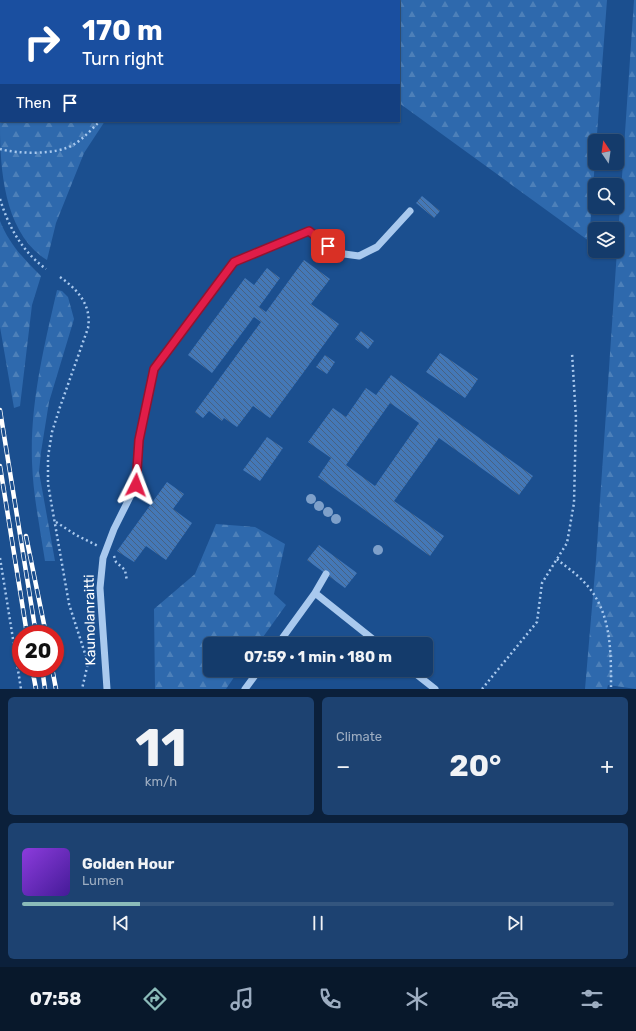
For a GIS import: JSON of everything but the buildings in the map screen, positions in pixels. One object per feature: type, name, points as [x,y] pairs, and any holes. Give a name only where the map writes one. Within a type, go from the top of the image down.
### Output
[{"type":"lane","name":"Kaunolanraitti","points":[[107,689],[100,588],[103,558],[114,529],[136,485],[139,440],[154,369],[234,262],[309,231],[337,253],[359,256],[377,247],[410,211]]},
{"type":"lane","points":[[283,637],[315,593],[326,574]]},
{"type":"lane","points":[[315,593],[370,637]]},
{"type":"lane","points":[[245,689],[254,677]]},
{"type":"lane","points":[[420,677],[435,689]]},
{"type":"path","points":[[0,149],[14,153],[45,152],[72,146],[99,122]]},
{"type":"path","points":[[0,199],[12,230],[18,240],[34,259],[46,269]]},
{"type":"path","points":[[60,277],[80,294],[86,306],[89,317],[88,328],[52,432],[48,458],[48,484],[69,604],[88,662],[82,689]]},
{"type":"path","points":[[482,689],[537,622],[542,583],[567,543],[574,502],[576,418],[572,353]]},
{"type":"path","points":[[0,558],[21,689]]},
{"type":"path","points":[[557,559],[586,584],[599,602],[607,623],[611,657],[611,689]]},
{"type":"green space","points":[[400,0],[607,0],[597,134],[588,134],[588,170],[594,170],[594,178],[588,178],[588,214],[591,214],[590,222],[588,222],[588,240],[400,104]]},
{"type":"green space","points":[[634,0],[636,0],[636,689],[608,685],[607,689],[585,689],[596,560],[616,258],[624,258],[624,222],[619,222],[619,214],[624,214],[624,178],[622,178],[622,170],[624,170],[624,147]]},
{"type":"green space","points":[[0,122],[104,122],[84,153],[56,223],[47,260],[33,249],[22,235],[14,218],[8,200],[1,163]]},
{"type":"green space","points":[[0,221],[12,244],[41,276],[32,305],[20,406],[14,408],[0,327]]},
{"type":"green space","points":[[57,290],[62,291],[68,297],[74,319],[49,402],[41,452],[39,472],[55,561],[45,561],[34,487],[32,440],[33,418],[39,375]]},
{"type":"green space","points":[[216,524],[255,527],[285,544],[274,594],[286,605],[263,637],[203,637],[203,677],[234,677],[226,689],[155,689],[154,609],[195,574]]},
{"type":"railway","points":[[0,410],[35,625]]},
{"type":"railway","points":[[0,466],[26,625]]},
{"type":"railway","points":[[26,536],[44,625]]},
{"type":"railway","points":[[34,677],[36,689]]},
{"type":"railway","points":[[43,677],[45,689]]},
{"type":"railway","points":[[54,677],[56,689]]},
{"type":"route","points":[[136,485],[139,440],[154,369],[234,262],[309,231],[328,246]]}]
